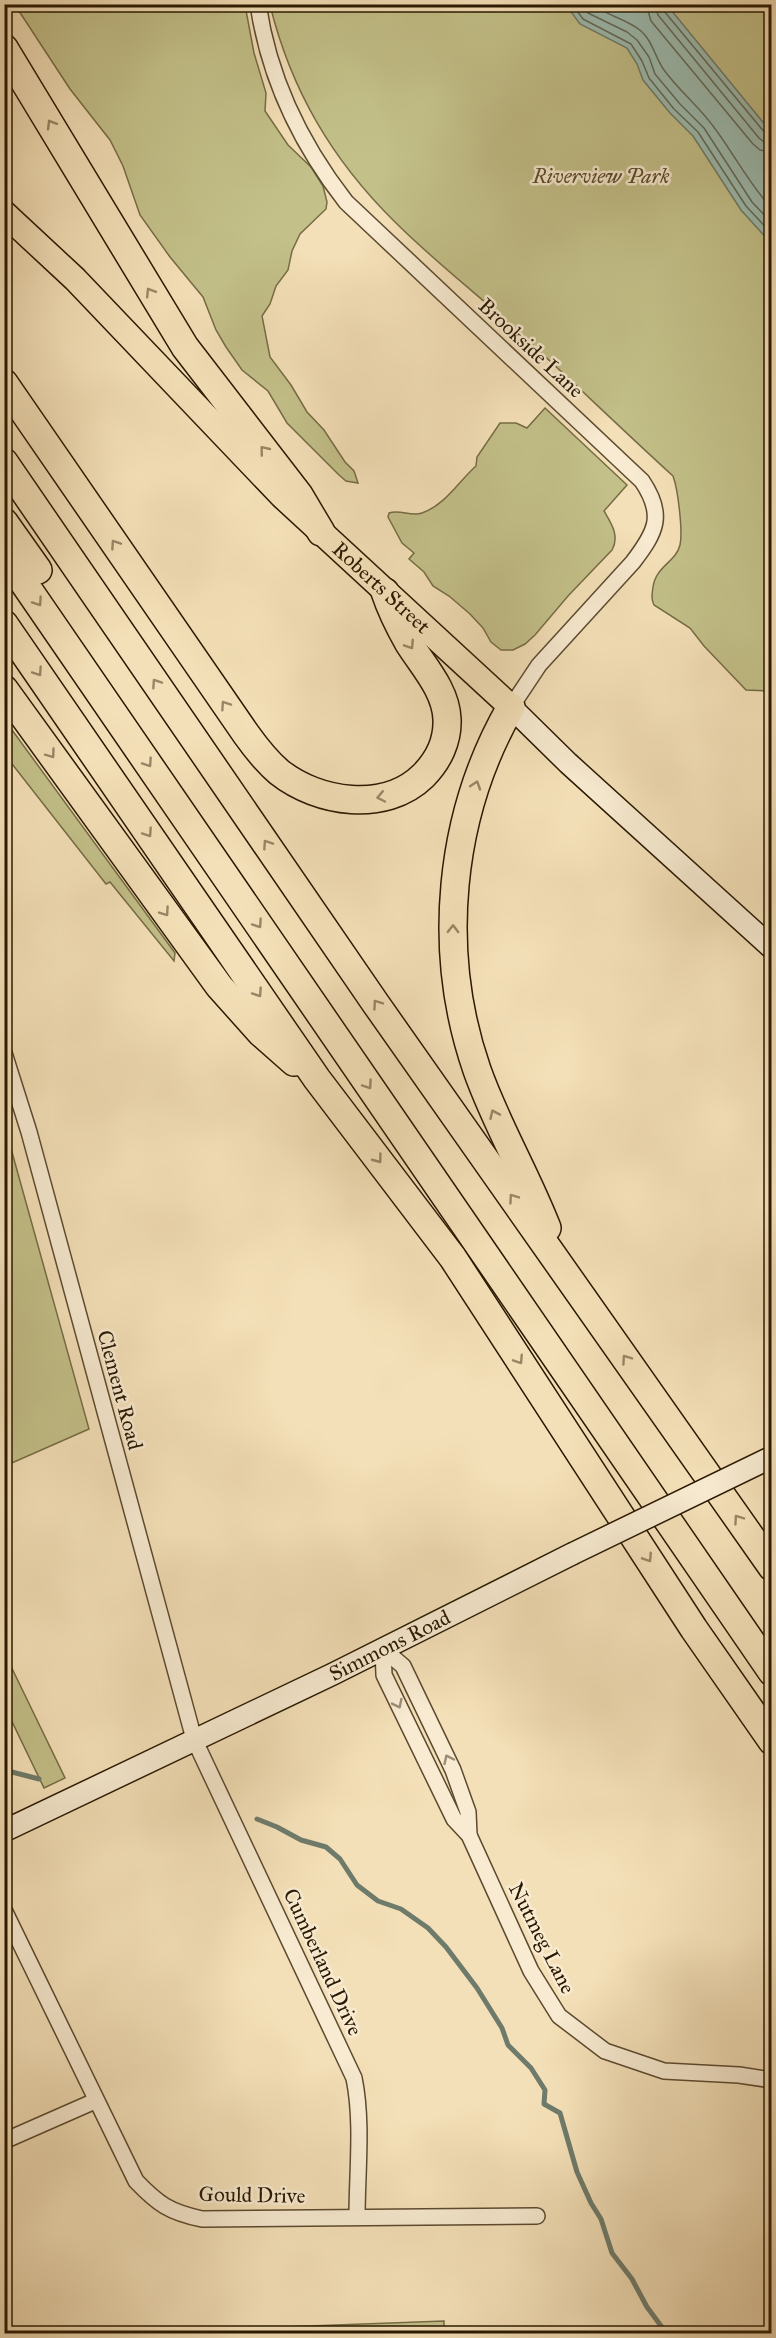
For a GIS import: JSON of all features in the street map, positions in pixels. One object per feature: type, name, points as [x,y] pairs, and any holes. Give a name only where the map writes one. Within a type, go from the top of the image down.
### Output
[{"type":"highway","points":[[4,48],[185,347],[299,495],[321,532]]},
{"type":"highway","points":[[4,383],[249,740],[279,772],[307,788],[357,800],[393,795],[410,786],[424,774],[436,760],[443,745],[447,718],[443,699],[434,680],[401,630],[385,592]]},
{"type":"highway","points":[[4,462],[383,1013],[771,1567]]},
{"type":"highway","points":[[4,522],[771,1640]]},
{"type":"highway","points":[[4,554],[771,1672]]},
{"type":"highway","points":[[4,624],[317,1079],[453,1258],[694,1629],[771,1741]]},
{"type":"highway","points":[[4,689],[225,994],[269,1041],[317,1079]]},
{"type":"highway","points":[[511,707],[482,769],[465,825],[454,901],[454,974],[462,1017],[476,1069],[496,1118],[540,1210],[559,1263]]},
{"type":"highway","points":[[453,1258],[543,1356],[573,1383]]},
{"type":"main road","name":"Roberts Street","points":[[4,213],[75,279],[216,429],[321,532],[511,707],[568,763],[771,948]]},
{"type":"main road","name":"Simmons Road","points":[[4,1831],[383,1649],[771,1457]]},
{"type":"street","name":"Brookside Lane","points":[[258,4],[269,63],[281,93],[310,151],[340,194],[369,225],[642,481],[650,493],[656,519],[654,533],[633,562],[539,665],[511,707]]},
{"type":"street","name":"Clement Road","points":[[4,1053],[29,1132],[194,1739]]},
{"type":"street","name":"Nutmeg Lane","points":[[383,1649],[403,1666],[453,1770],[468,1812],[469,1835]]},
{"type":"street","name":"Nutmeg Lane","points":[[383,1649],[384,1675],[454,1819],[469,1835],[531,1971],[559,2016],[606,2051],[664,2071],[771,2079]]},
{"type":"street","name":"Cumberland Drive","points":[[194,1739],[354,2078],[357,2102],[357,2217]]},
{"type":"street","points":[[446,1803],[463,1798]]},
{"type":"street","name":"Gould Drive","points":[[4,1910],[95,2101],[136,2181],[157,2203],[182,2215],[202,2219],[537,2216]]},
{"type":"street","points":[[4,2141],[95,2101]]},
{"type":"green space","points":[[15,5],[245,5],[254,53],[266,93],[265,111],[288,145],[311,167],[323,186],[327,202],[326,209],[300,234],[292,251],[288,270],[276,286],[270,304],[262,316],[270,357],[307,412],[324,430],[345,462],[354,471],[358,483],[346,481],[339,475],[287,423],[268,391],[242,370],[216,330],[203,297],[140,215],[123,166],[110,140],[70,89]]},
{"type":"green space","name":"Riverview Park","points":[[270,5],[771,5],[771,691],[746,690],[690,628],[654,605],[652,601],[653,587],[658,574],[675,556],[680,545],[677,490],[673,476],[525,338],[421,247],[372,198],[333,149],[302,95],[279,36]]},
{"type":"green space","points":[[545,408],[627,485],[604,511],[615,535],[612,550],[535,635],[525,644],[513,650],[501,650],[491,642],[483,628],[470,614],[433,586],[424,572],[409,559],[414,553],[402,543],[388,517],[389,513],[393,512],[422,513],[438,504],[476,466],[477,457],[500,423],[516,423],[527,428]]},
{"type":"green space","points":[[4,719],[175,953],[174,961],[110,882],[106,884],[5,755]]},
{"type":"green space","points":[[5,1127],[89,1429],[4,1466]]},
{"type":"green space","points":[[5,1654],[65,1778],[44,1788],[5,1707]]},
{"type":"green space","points":[[444,2321],[444,2334],[116,2333]]},
{"type":"water","points":[[566,5],[667,5],[771,132],[771,243],[741,210],[693,136],[670,113],[643,80],[627,48],[580,24]]},
{"type":"waterway","points":[[4,1770],[39,1779]]},
{"type":"waterway","points":[[257,1819],[301,1840],[326,1847],[340,1859],[357,1885],[378,1901],[401,1909],[428,1928],[446,1947],[477,1988],[502,2028],[508,2045],[531,2068],[545,2090],[544,2104],[560,2113],[577,2172],[601,2219],[612,2253],[632,2279],[647,2307],[667,2334]]}]
